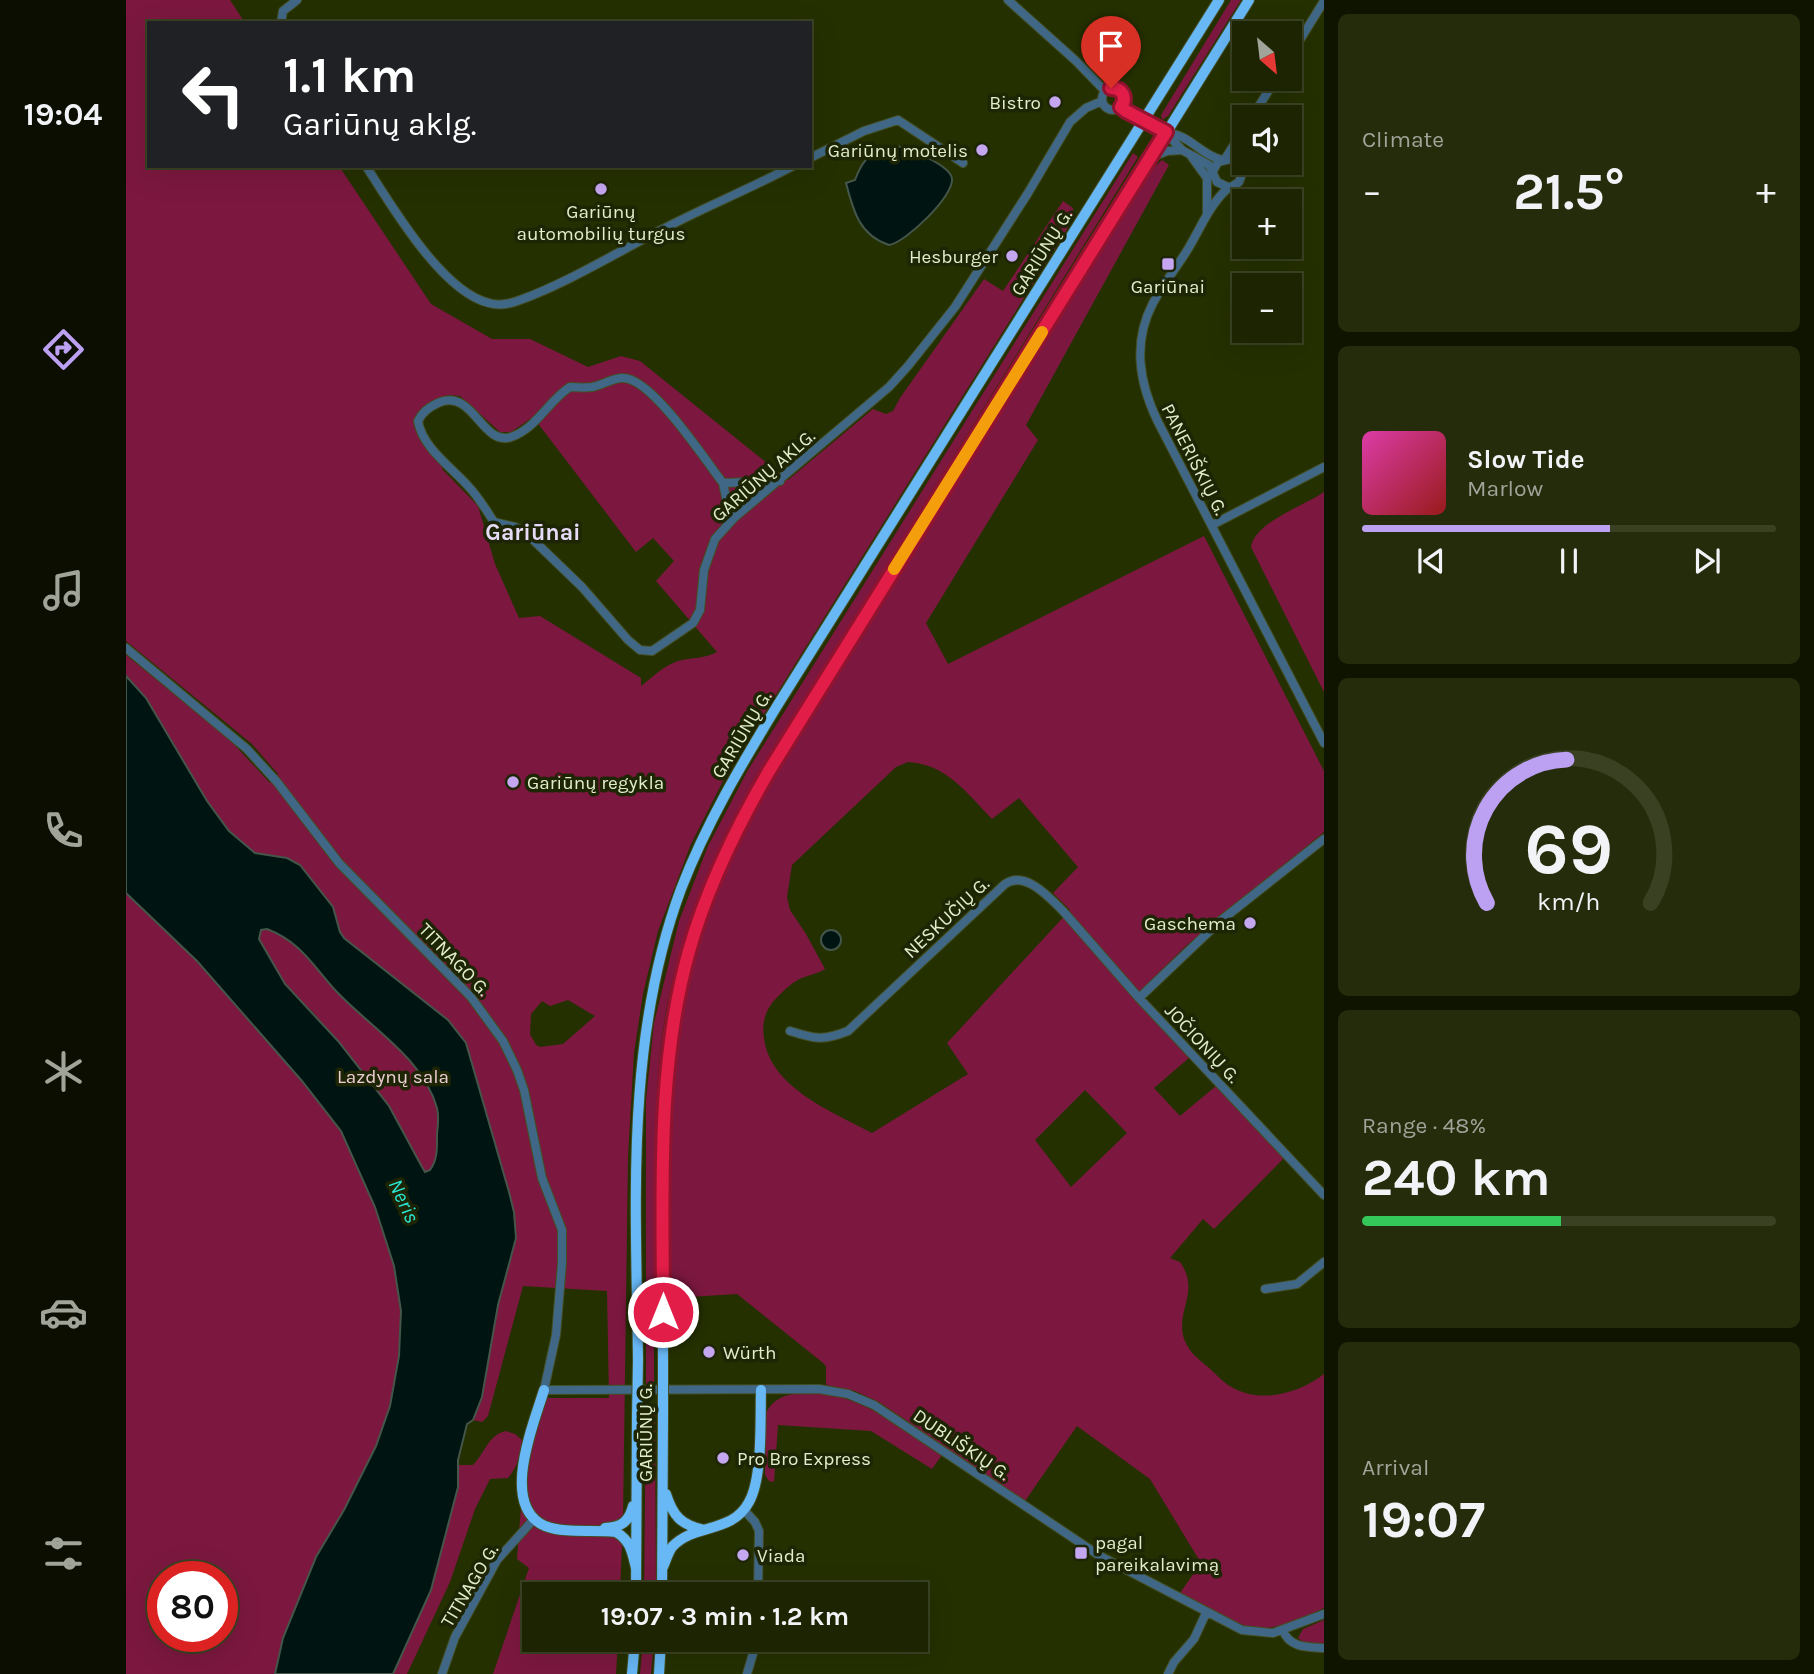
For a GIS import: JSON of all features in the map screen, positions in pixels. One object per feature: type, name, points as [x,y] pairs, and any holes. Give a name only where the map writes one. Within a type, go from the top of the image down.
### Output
[{"type":"highway","name":"GARIŪNŲ G.","points":[[636,1582],[636,1164],[641,1062],[654,984],[681,890],[698,849],[736,775],[1219,0]]},
{"type":"highway","name":"GARIŪNŲ G.","points":[[663,1582],[664,1161],[668,1060],[689,952],[715,876],[748,807],[782,749],[1249,0]]},
{"type":"highway","points":[[1143,122],[1166,132]]},
{"type":"highway","points":[[1077,206],[1079,223]]},
{"type":"highway","points":[[544,1390],[521,1477],[524,1501],[535,1518],[545,1526],[616,1532],[624,1536],[631,1548],[636,1568]]},
{"type":"highway","points":[[663,1567],[670,1550],[676,1544],[704,1530],[730,1522],[744,1510],[750,1500],[757,1478],[761,1390]]},
{"type":"highway","points":[[663,1483],[676,1516],[685,1525],[704,1530]]},
{"type":"highway","points":[[593,1530],[617,1527],[625,1523],[630,1517],[636,1493]]},
{"type":"highway","points":[[632,1674],[634,1652]]},
{"type":"highway","points":[[659,1674],[660,1652]]},
{"type":"street","points":[[282,21],[284,11],[297,0]]},
{"type":"street","points":[[1008,0],[1105,91]]},
{"type":"street","points":[[1302,37],[1324,1]]},
{"type":"street","points":[[1115,88],[1121,92],[1124,98],[1121,107],[1108,109],[1102,101],[1105,91],[1115,88]]},
{"type":"street","name":"GARIŪNŲ AKLG.","points":[[723,483],[654,396],[629,378],[615,379],[594,387],[570,387],[532,424],[511,438],[495,436],[468,409],[458,401],[450,399],[427,409],[418,421],[419,429],[426,440],[444,463],[470,487],[494,522],[526,533],[582,587],[628,640],[645,652],[652,651],[698,617],[701,589],[715,539],[734,518],[888,387],[908,366],[955,307],[1070,122],[1086,108],[1102,101]]},
{"type":"street","points":[[1121,107],[1143,122]]},
{"type":"street","points":[[812,157],[864,131],[898,120],[963,163]]},
{"type":"street","points":[[1166,132],[1182,150],[1203,160],[1213,171],[1217,182],[1207,213]]},
{"type":"street","points":[[1166,132],[1188,138],[1207,154],[1232,161]]},
{"type":"street","points":[[1213,171],[1232,147]]},
{"type":"street","points":[[1151,157],[1167,151],[1182,150]]},
{"type":"street","points":[[1191,156],[1206,178],[1207,213]]},
{"type":"street","points":[[367,168],[406,228],[438,266],[471,295],[487,303],[500,304],[533,295],[789,168]]},
{"type":"street","name":"PANERIŠKIŲ G.","points":[[1241,175],[1236,185],[1228,187],[1207,213],[1146,317],[1140,366],[1142,385],[1324,743]]},
{"type":"street","points":[[1217,182],[1228,187]]},
{"type":"street","points":[[1212,525],[1324,467]]},
{"type":"street","points":[[734,518],[728,507],[723,483],[780,481]]},
{"type":"street","name":"TITNAGO G.","points":[[126,648],[247,749],[277,782],[339,863],[471,997],[503,1041],[524,1090],[541,1178],[562,1230],[556,1335],[544,1390]]},
{"type":"street","name":"JOČIONIŲ G.","points":[[1324,839],[1219,922],[1139,998],[1324,1195]]},
{"type":"street","name":"NESKUČIŲ G.","points":[[790,1031],[814,1039],[829,1038],[848,1031],[1005,884],[1018,879],[1024,880],[1051,899],[1139,998]]},
{"type":"street","points":[[1265,1289],[1297,1284],[1324,1262]]},
{"type":"street","name":"DUBLIŠKIŲ G.","points":[[544,1390],[834,1390],[874,1405],[1100,1556],[1206,1613],[1242,1630],[1262,1634],[1283,1630]]},
{"type":"street","points":[[744,1510],[755,1521],[759,1531],[758,1582]]},
{"type":"street","name":"TITNAGO G.","points":[[442,1674],[455,1637],[497,1560],[535,1518]]},
{"type":"street","points":[[1168,1674],[1174,1662],[1194,1639],[1206,1613]]},
{"type":"street","points":[[1324,1614],[1283,1630],[1293,1644],[1324,1648]]},
{"type":"street","points":[[747,1674],[753,1652]]},
{"type":"green space","points":[[126,0],[230,0],[244,21],[147,21],[147,168],[340,168],[431,304],[492,339],[530,339],[588,367],[621,356],[640,361],[788,480],[873,409],[886,414],[893,411],[984,279],[1003,291],[1063,201],[1073,208],[1072,221],[727,773],[691,844],[658,931],[643,994],[634,1053],[628,1156],[620,1582],[524,1582],[529,1568],[517,1559],[523,1482],[542,1403],[547,1398],[609,1398],[607,1291],[523,1286],[488,1416],[482,1422],[473,1420],[482,1397],[498,1305],[516,1238],[509,1192],[466,1043],[448,1020],[344,938],[337,921],[229,831],[207,801],[146,698],[126,676],[126,655],[229,739],[270,783],[278,774],[252,744],[126,641]],"holes":[[[449,395],[460,396],[500,432],[511,432],[533,417],[636,552],[653,538],[674,561],[656,581],[717,652],[673,663],[641,686],[641,678],[540,616],[519,618],[495,564],[478,506],[442,469],[414,427],[422,409]],[[568,1000],[595,1016],[563,1044],[540,1047],[530,1034],[531,1014],[542,1001],[550,1006]]]},
{"type":"green space","points":[[1231,0],[1241,0],[1168,116],[1162,120],[1161,115]]},
{"type":"green space","points":[[1133,153],[1138,157],[761,770],[731,825],[705,882],[675,970],[660,1051],[656,1127],[654,1384],[646,1384],[646,1100],[654,1023],[679,921],[708,846],[748,770]]},
{"type":"green space","points":[[1162,160],[1169,165],[1026,425],[1038,440],[926,623],[948,664],[1204,536],[1324,771],[1324,832],[1187,945],[1134,997],[1190,1057],[1154,1088],[1180,1116],[1216,1086],[1284,1158],[1214,1229],[1203,1219],[1170,1258],[1180,1262],[1188,1283],[1182,1329],[1186,1344],[1197,1358],[1228,1385],[1252,1395],[1265,1396],[1290,1392],[1324,1374],[1324,1608],[1269,1628],[1241,1624],[1180,1593],[1201,1563],[1150,1479],[1077,1426],[1025,1501],[879,1402],[855,1391],[826,1385],[826,1366],[737,1294],[673,1298],[671,1290],[670,1169],[676,1047],[691,968],[719,887],[784,761],[1150,171]],"holes":[[[908,762],[934,768],[945,774],[992,819],[1019,798],[1078,867],[1053,893],[1070,910],[947,1043],[968,1074],[872,1133],[822,1107],[778,1071],[769,1056],[764,1038],[764,1024],[769,1007],[786,988],[799,979],[825,969],[790,910],[787,897],[792,865],[896,767]],[[1085,1090],[1127,1133],[1071,1187],[1035,1140]]]},
{"type":"green space","points":[[1324,492],[1324,692],[1251,547],[1254,538],[1271,522]]},
{"type":"green space","points":[[126,893],[197,961],[302,1081],[341,1131],[375,1207],[394,1266],[401,1311],[399,1356],[390,1406],[376,1446],[344,1510],[316,1557],[283,1638],[275,1674],[126,1674]]},
{"type":"green space","name":"Lazdynų sala","points":[[267,929],[298,948],[337,992],[412,1064],[424,1080],[434,1097],[438,1116],[436,1153],[430,1170],[425,1172],[389,1106],[312,1011],[295,996],[281,978],[259,939],[261,930]]},
{"type":"green space","points":[[821,1393],[870,1409],[942,1455],[932,1469],[871,1431],[778,1425],[774,1482],[769,1481],[765,1475],[766,1413],[782,1397]]},
{"type":"green space","points":[[646,1411],[655,1413],[656,1582],[644,1582]]},
{"type":"green space","points":[[506,1431],[522,1440],[516,1465],[508,1478],[490,1479],[475,1509],[450,1582],[407,1674],[393,1674],[431,1590],[458,1487],[458,1465],[473,1465],[491,1440]]},
{"type":"green space","points":[[522,1589],[522,1652],[617,1652],[616,1674],[493,1674]]},
{"type":"green space","points":[[1324,1620],[1324,1644],[1303,1642],[1298,1638],[1303,1629]]},
{"type":"green space","points":[[642,1652],[653,1652],[651,1674],[640,1674]]},
{"type":"water","points":[[897,146],[937,163],[945,168],[952,179],[951,187],[927,218],[906,236],[889,245],[879,241],[864,228],[855,212],[846,183],[855,180],[865,160],[875,152]]},
{"type":"water","name":"Neris","points":[[126,676],[146,698],[207,801],[229,831],[255,853],[287,858],[300,865],[333,907],[344,938],[448,1020],[466,1043],[509,1192],[516,1238],[498,1305],[482,1397],[473,1420],[467,1424],[458,1460],[458,1487],[431,1590],[393,1674],[275,1674],[283,1638],[316,1557],[344,1510],[376,1446],[390,1406],[399,1356],[401,1311],[394,1266],[375,1207],[341,1131],[302,1081],[197,961],[126,893]],"holes":[[[267,929],[298,948],[337,992],[394,1045],[420,1074],[430,1090],[438,1114],[436,1153],[430,1170],[425,1172],[389,1106],[338,1041],[285,984],[259,939],[261,930]]]},
{"type":"water","points":[[827,930],[835,930],[841,940],[835,950],[827,950],[821,944],[821,936]]},
{"type":"slow traffic","points":[[894,569],[1042,332]]},
{"type":"place","name":"Bistro","points":[[1055,102]]},
{"type":"place","name":"Gariūnų motelis","points":[[982,150]]},
{"type":"place","name":"Gariūnų automobilių turgus","points":[[601,189]]},
{"type":"place","name":"Hesburger","points":[[1012,256]]},
{"type":"place","name":"Gariūnai","points":[[1168,264]]},
{"type":"place","name":"Gariūnų regykla","points":[[513,782]]},
{"type":"place","name":"Gaschema","points":[[1250,923]]},
{"type":"place","name":"Würth","points":[[709,1352]]},
{"type":"place","name":"Pro Bro Express","points":[[723,1458]]},
{"type":"place","name":"pagal pareikalavimą","points":[[1081,1553]]},
{"type":"place","name":"Viada","points":[[743,1555]]},
{"type":"district","name":"Gariūnai","points":[[533,532]]},
{"type":"route","points":[[663,1312],[665,1098],[668,1060],[689,952],[715,876],[748,807],[769,771],[1166,132],[1126,111],[1121,107],[1123,94],[1118,89],[1111,88]]}]
